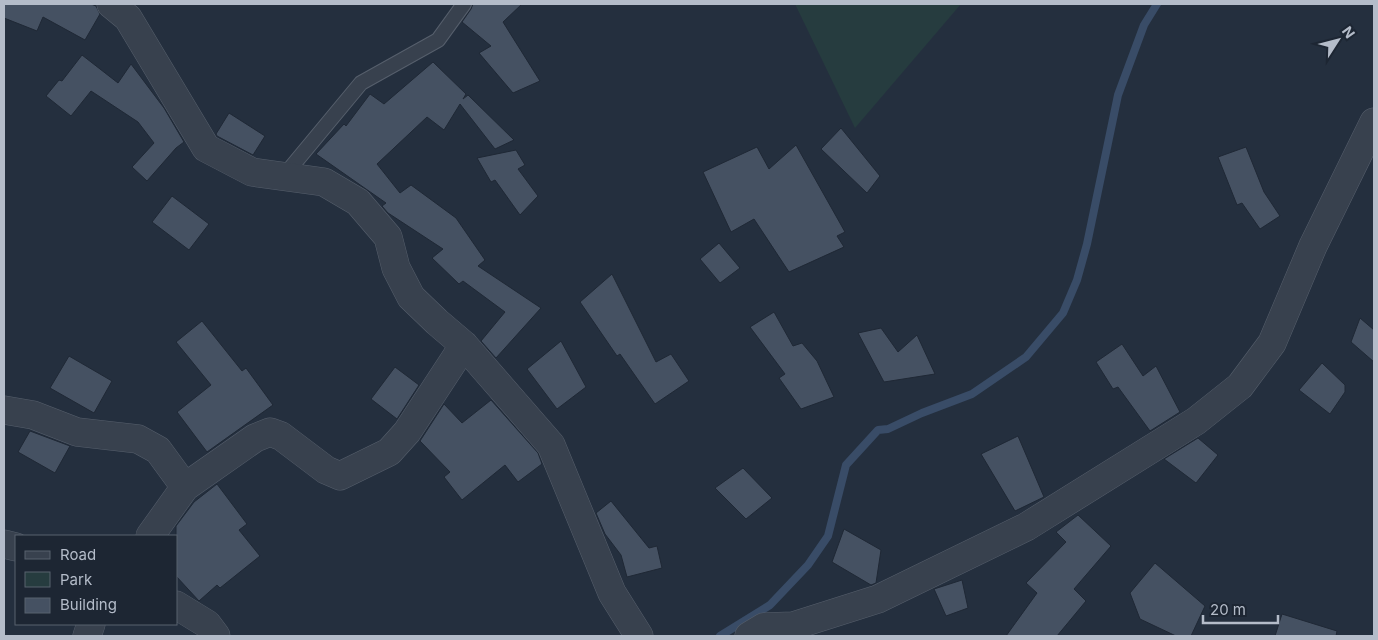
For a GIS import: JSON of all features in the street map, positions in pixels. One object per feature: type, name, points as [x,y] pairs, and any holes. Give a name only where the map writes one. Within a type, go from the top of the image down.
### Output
[{"type":"street","points":[[110,4],[128,18],[206,148],[252,172],[324,182],[358,202],[388,237],[396,268],[411,297],[464,344],[551,445],[612,593],[640,636]]},
{"type":"street","points":[[749,636],[764,626],[794,626],[878,599],[1026,527],[1196,421],[1240,386],[1272,343],[1313,246],[1374,122]]},
{"type":"street","points":[[151,535],[185,487],[256,438],[270,432],[281,436],[326,470],[340,476],[389,452],[407,432],[464,344]]},
{"type":"street","points":[[4,410],[32,415],[77,432],[138,439],[158,450],[185,487]]},
{"type":"street","points":[[178,606],[207,624],[216,636]]},
{"type":"lane","points":[[283,177],[361,83],[438,40],[464,4]]},
{"type":"green space","points":[[795,4],[961,4],[855,128]]},
{"type":"building","points":[[4,4],[91,4],[96,6],[100,14],[85,40],[43,17],[37,31],[4,18]]},
{"type":"building","points":[[473,4],[522,4],[503,22],[540,81],[513,93],[479,53],[491,46],[462,22]]},
{"type":"building","points":[[82,55],[118,83],[131,64],[164,108],[184,142],[176,148],[147,181],[132,167],[154,143],[138,122],[91,91],[71,116],[46,96],[59,80],[62,81]]},
{"type":"building","points":[[433,62],[466,94],[463,99],[468,95],[514,140],[495,149],[460,104],[444,130],[427,117],[377,164],[400,193],[411,185],[456,218],[485,260],[478,266],[541,308],[496,358],[481,341],[505,312],[463,281],[459,284],[432,258],[443,249],[388,213],[382,206],[386,203],[316,154],[344,124],[346,126],[370,94],[384,104]]},
{"type":"building","points":[[229,113],[265,136],[253,155],[217,136],[216,134]]},
{"type":"building","points":[[841,128],[880,176],[867,193],[821,149]]},
{"type":"building","points":[[796,145],[845,232],[837,236],[844,247],[789,272],[754,219],[731,232],[703,172],[757,147],[769,169]]},
{"type":"building","points":[[1246,147],[1264,192],[1280,216],[1260,229],[1242,203],[1237,205],[1218,157]]},
{"type":"building","points":[[516,150],[525,165],[518,169],[538,196],[520,215],[495,180],[491,182],[477,158]]},
{"type":"building","points":[[172,196],[209,224],[189,250],[152,222]]},
{"type":"building","points":[[719,243],[740,268],[720,283],[700,259]]},
{"type":"building","points":[[612,274],[656,362],[671,354],[689,381],[655,404],[620,354],[617,356],[580,302]]},
{"type":"building","points":[[774,312],[793,346],[802,343],[817,361],[834,397],[801,409],[779,378],[785,374],[750,327]]},
{"type":"building","points":[[1360,318],[1374,330],[1374,362],[1351,342]]},
{"type":"building","points":[[202,321],[242,371],[246,368],[273,405],[207,452],[177,412],[211,385],[176,342]]},
{"type":"building","points":[[881,328],[898,352],[917,335],[935,374],[884,382],[858,333]]},
{"type":"building","points":[[561,341],[586,387],[557,409],[527,369]]},
{"type":"building","points":[[1122,344],[1143,376],[1156,366],[1180,412],[1150,431],[1118,387],[1113,389],[1096,362]]},
{"type":"building","points":[[69,356],[112,381],[94,413],[50,388]]},
{"type":"building","points":[[1322,363],[1345,385],[1345,392],[1330,414],[1299,390]]},
{"type":"building","points":[[395,367],[419,385],[397,419],[371,399]]},
{"type":"building","points":[[491,400],[538,453],[542,464],[518,482],[505,465],[462,500],[444,477],[450,472],[420,441],[444,404],[462,423]]},
{"type":"building","points":[[30,431],[70,446],[55,473],[18,452]]},
{"type":"building","points":[[1018,436],[1044,497],[1015,511],[981,454]]},
{"type":"building","points":[[1198,438],[1218,455],[1196,483],[1164,459]]},
{"type":"building","points":[[743,468],[772,498],[746,519],[715,488]]},
{"type":"building","points":[[217,484],[247,524],[239,530],[260,556],[220,588],[217,585],[199,601],[178,578],[178,535],[176,535],[176,526],[194,502]]},
{"type":"building","points":[[611,501],[649,548],[657,546],[662,568],[627,577],[621,555],[605,534],[596,513]]},
{"type":"building","points":[[1078,515],[1111,546],[1074,589],[1086,601],[1057,636],[1006,636],[1037,593],[1026,583],[1066,542],[1056,532]]},
{"type":"building","points":[[844,529],[881,550],[876,583],[871,585],[832,562]]},
{"type":"building","points":[[1155,563],[1205,606],[1191,636],[1176,636],[1140,619],[1130,593]]},
{"type":"building","points":[[962,580],[968,608],[946,616],[934,589]]},
{"type":"building","points":[[1282,614],[1337,631],[1336,636],[1275,636]]},
{"type":"waterway","points":[[720,636],[770,605],[808,565],[828,536],[846,465],[878,430],[888,429],[922,413],[972,394],[1026,357],[1063,313],[1077,280],[1087,244],[1118,95],[1144,25],[1157,4]]}]
